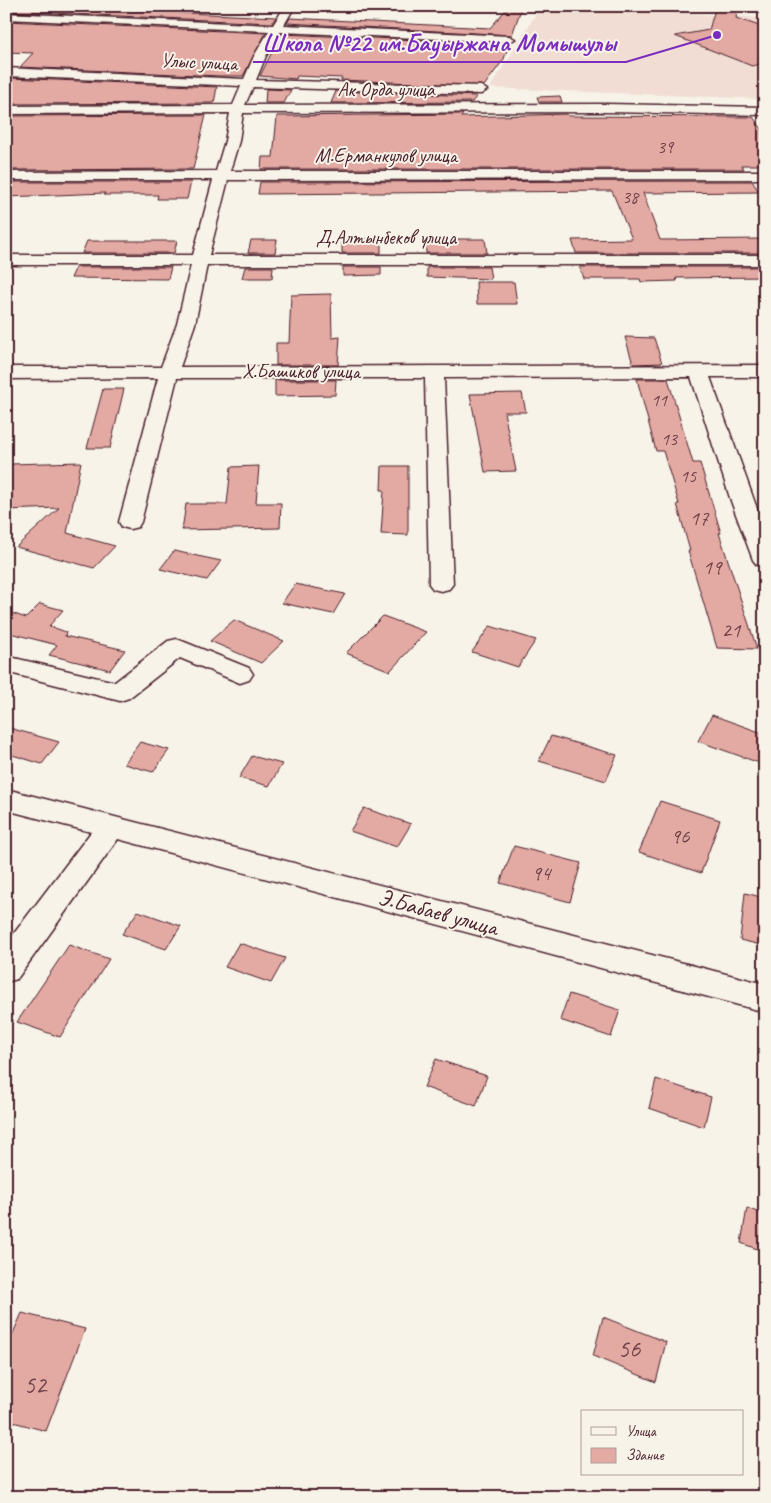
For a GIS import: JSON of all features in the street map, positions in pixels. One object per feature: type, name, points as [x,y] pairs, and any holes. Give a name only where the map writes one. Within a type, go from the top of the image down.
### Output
[{"type":"street","points":[[130,522],[154,436],[169,371],[186,324],[210,214],[223,175],[237,110],[260,56],[290,6]]},
{"type":"street","points":[[6,16],[509,39]]},
{"type":"street","name":"Улыс улица","points":[[6,72],[249,83],[481,90]]},
{"type":"street","name":"Ак Орда улица","points":[[6,110],[606,108],[765,111]]},
{"type":"street","name":"М.Ерманкулов улица","points":[[6,176],[765,175]]},
{"type":"street","name":"Д.Алтынбеков улица","points":[[6,260],[341,258],[765,260]]},
{"type":"street","points":[[434,370],[441,584]]},
{"type":"street","name":"Х.Башиков улица","points":[[6,372],[765,371]]},
{"type":"street","points":[[699,372],[742,500],[765,560]]},
{"type":"street","points":[[6,664],[120,692],[177,647],[240,674]]},
{"type":"street","name":"Э.Бабаев улица","points":[[6,799],[765,998]]},
{"type":"street","points":[[6,969],[111,827]]},
{"type":"shaded area","points":[[541,6],[573,6],[765,18],[765,99],[490,88]]},
{"type":"building","points":[[17,6],[276,17],[272,23],[10,11]]},
{"type":"building","points":[[509,6],[522,6],[512,35],[287,23],[290,18],[490,28]]},
{"type":"building","points":[[715,9],[737,11],[736,18],[765,28],[765,63],[752,66],[675,36],[709,30]]},
{"type":"building","points":[[6,21],[266,33],[243,76],[20,67],[33,53],[6,52]]},
{"type":"building","points":[[281,34],[509,44],[504,59],[484,86],[341,80],[342,78],[297,76],[296,79],[260,76]]},
{"type":"building","points":[[9,78],[217,87],[214,103],[6,104],[6,81]]},
{"type":"building","points":[[266,89],[291,90],[284,103],[265,103]]},
{"type":"building","points":[[336,91],[477,96],[472,102],[331,103]]},
{"type":"building","points":[[560,96],[562,102],[539,102],[537,97]]},
{"type":"building","points":[[463,114],[461,117],[567,114],[568,116],[753,117],[765,133],[765,165],[741,165],[744,169],[261,169],[262,157],[273,157],[277,116]]},
{"type":"building","points":[[206,115],[193,169],[6,170],[6,116]]},
{"type":"building","points":[[752,181],[759,192],[643,193],[660,240],[765,239],[765,253],[576,253],[572,240],[632,239],[612,191],[258,194],[260,182]]},
{"type":"building","points":[[6,182],[191,182],[187,199],[157,199],[158,195],[104,195],[105,193],[6,197]]},
{"type":"building","points":[[342,238],[381,239],[381,253],[342,253]]},
{"type":"building","points":[[425,239],[485,239],[487,253],[426,253]]},
{"type":"building","points":[[251,240],[277,240],[275,253],[248,253]]},
{"type":"building","points":[[87,241],[177,241],[174,253],[82,253]]},
{"type":"building","points":[[76,267],[171,267],[168,279],[71,278]]},
{"type":"building","points":[[245,267],[273,267],[272,278],[242,278]]},
{"type":"building","points":[[343,267],[381,267],[381,275],[343,276]]},
{"type":"building","points":[[427,267],[489,267],[491,279],[427,277]]},
{"type":"building","points":[[580,267],[765,267],[765,277],[676,278],[677,281],[641,282],[640,279],[584,279]]},
{"type":"building","points":[[476,282],[514,282],[517,304],[477,304]]},
{"type":"building","points":[[331,294],[332,338],[340,337],[338,365],[276,365],[276,343],[289,343],[291,295]]},
{"type":"building","points":[[625,337],[654,338],[662,363],[633,364]]},
{"type":"building","points":[[637,379],[668,379],[693,463],[700,463],[721,533],[719,533],[757,649],[717,648],[688,551],[690,551],[677,504],[679,504],[663,451],[656,451]]},
{"type":"building","points":[[275,380],[336,380],[335,395],[275,396]]},
{"type":"building","points":[[103,389],[124,389],[110,448],[87,448]]},
{"type":"building","points":[[522,393],[526,412],[504,412],[516,471],[485,472],[470,394]]},
{"type":"building","points":[[81,462],[67,533],[115,546],[94,568],[16,547],[59,508],[6,510],[6,482],[11,464]]},
{"type":"building","points":[[259,466],[256,503],[281,503],[280,528],[182,530],[186,504],[227,504],[231,467]]},
{"type":"building","points":[[382,466],[408,466],[408,535],[381,534],[384,490],[381,490]]},
{"type":"building","points":[[174,551],[221,561],[207,580],[160,569]]},
{"type":"building","points":[[295,584],[345,594],[333,614],[282,603]]},
{"type":"building","points":[[40,604],[63,610],[49,626],[66,632],[65,636],[125,650],[110,670],[49,655],[57,645],[6,632],[6,611],[26,618]]},
{"type":"building","points":[[383,616],[426,632],[390,671],[346,653]]},
{"type":"building","points":[[234,620],[284,641],[261,663],[210,641]]},
{"type":"building","points":[[490,626],[536,640],[518,667],[472,652]]},
{"type":"building","points":[[712,715],[765,734],[765,765],[698,741]]},
{"type":"building","points":[[6,727],[59,742],[42,764],[6,753]]},
{"type":"building","points":[[551,736],[617,755],[606,781],[539,761]]},
{"type":"building","points":[[140,742],[169,750],[153,772],[124,764]]},
{"type":"building","points":[[252,756],[282,764],[269,786],[239,778]]},
{"type":"building","points":[[660,801],[720,820],[701,873],[639,852]]},
{"type":"building","points":[[364,808],[411,824],[397,847],[350,831]]},
{"type":"building","points":[[514,846],[581,863],[570,902],[500,883]]},
{"type":"building","points":[[745,893],[765,898],[765,946],[740,940]]},
{"type":"building","points":[[138,911],[181,926],[166,949],[122,934]]},
{"type":"building","points":[[239,943],[285,958],[271,983],[225,967]]},
{"type":"building","points":[[69,945],[109,959],[60,1037],[17,1022]]},
{"type":"building","points":[[569,994],[620,1010],[611,1037],[560,1020]]},
{"type":"building","points":[[436,1059],[487,1076],[476,1106],[424,1087]]},
{"type":"building","points":[[656,1079],[711,1097],[704,1127],[649,1108]]},
{"type":"building","points":[[747,1208],[765,1215],[765,1252],[741,1243]]},
{"type":"building","points":[[22,1313],[85,1329],[46,1431],[6,1420],[6,1349]]},
{"type":"building","points":[[603,1317],[666,1342],[656,1382],[593,1356]]},
{"type":"place","name":"Школа №22 им.Бауыржана Момышулы","points":[[717,35]]}]
